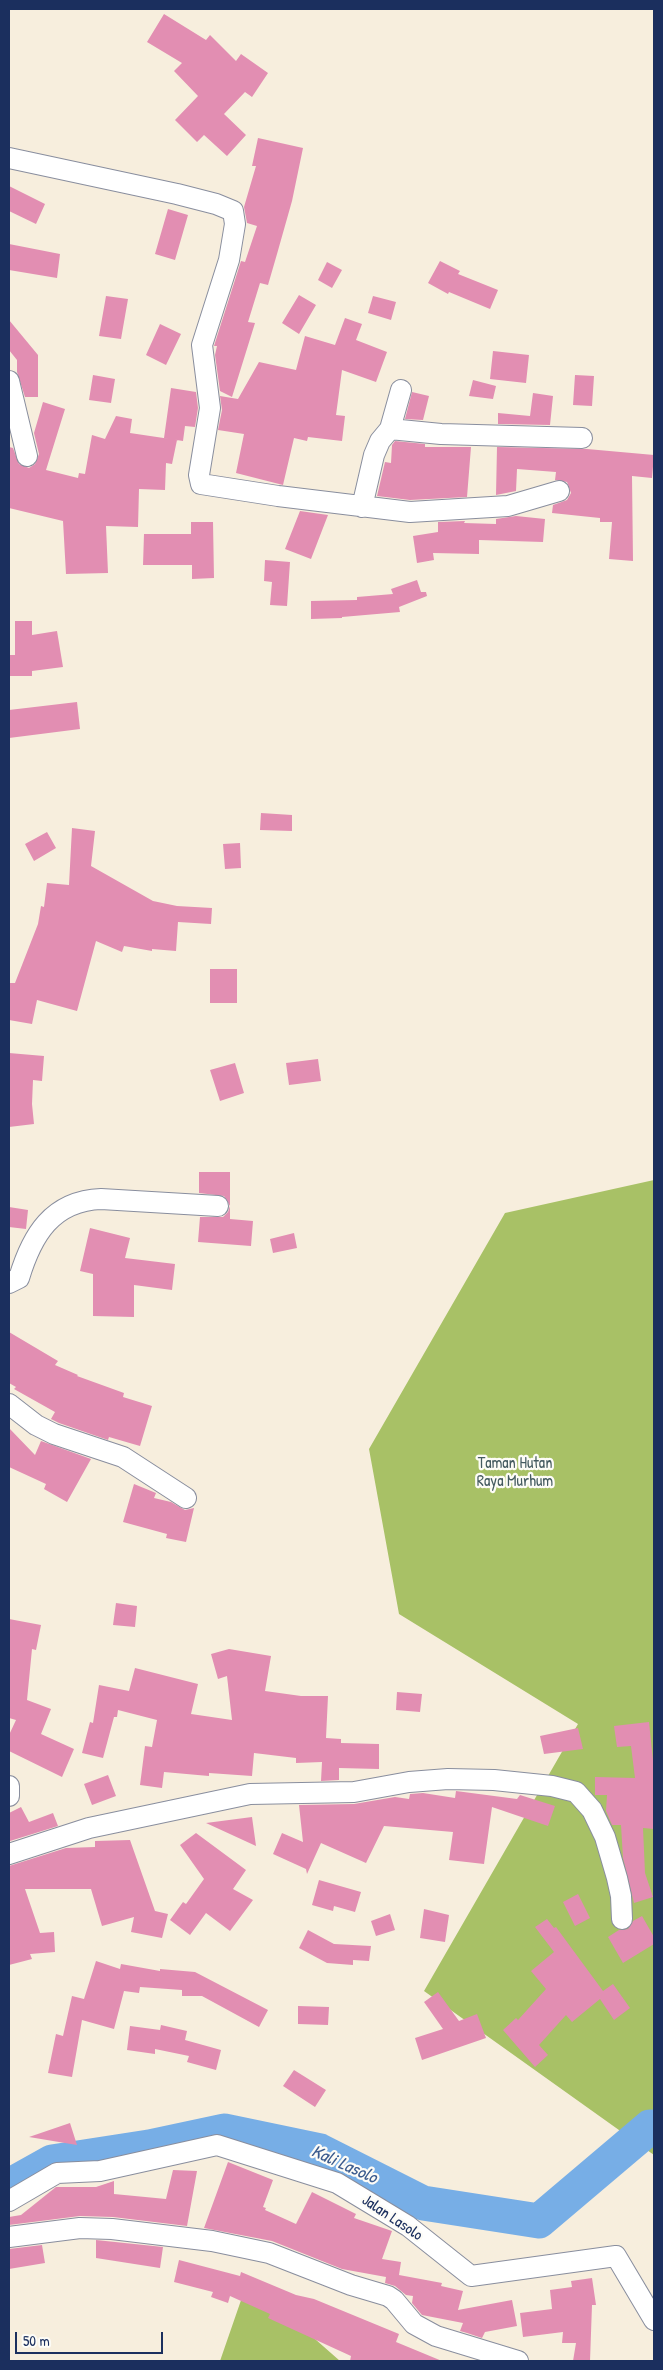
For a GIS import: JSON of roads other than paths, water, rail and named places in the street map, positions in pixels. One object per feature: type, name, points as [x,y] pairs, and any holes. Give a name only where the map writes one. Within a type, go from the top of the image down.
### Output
[{"type":"street","points":[[9,158],[177,194],[216,204],[232,211],[235,224],[228,260],[202,345],[210,408],[199,481],[210,486],[410,512],[508,506],[559,491]]},
{"type":"street","points":[[9,381],[27,456]]},
{"type":"street","points":[[362,507],[374,455],[380,441],[390,429],[401,390]]},
{"type":"street","points":[[390,429],[441,434],[582,438]]},
{"type":"street","points":[[9,1283],[19,1278],[26,1252],[37,1232],[54,1216],[73,1205],[89,1200],[109,1199],[218,1206]]},
{"type":"street","points":[[9,1404],[36,1425],[54,1434],[123,1457],[186,1498]]},
{"type":"street","points":[[9,1854],[89,1828],[250,1794],[354,1792],[409,1782],[448,1779],[494,1780],[552,1786],[576,1792],[592,1810],[605,1838],[617,1878],[621,1896],[622,1919]]},
{"type":"street","points":[[9,1786],[9,1796]]},
{"type":"street","name":"Jalan Lasolo","points":[[9,2201],[57,2173],[100,2171],[217,2145],[337,2182],[408,2226],[471,2276],[616,2256],[654,2320]]},
{"type":"street","points":[[9,2238],[80,2228],[112,2229],[212,2241],[269,2253],[351,2285],[388,2296],[394,2300],[414,2324],[436,2336],[518,2361]]},
{"type":"waterway","name":"Kali Lasolo","points":[[9,2186],[52,2162],[149,2147],[224,2131],[320,2151],[423,2203],[539,2221],[650,2127]]},
{"type":"park label","name":"Taman Hutan Raya Murhum","points":[[515,1473]]}]
